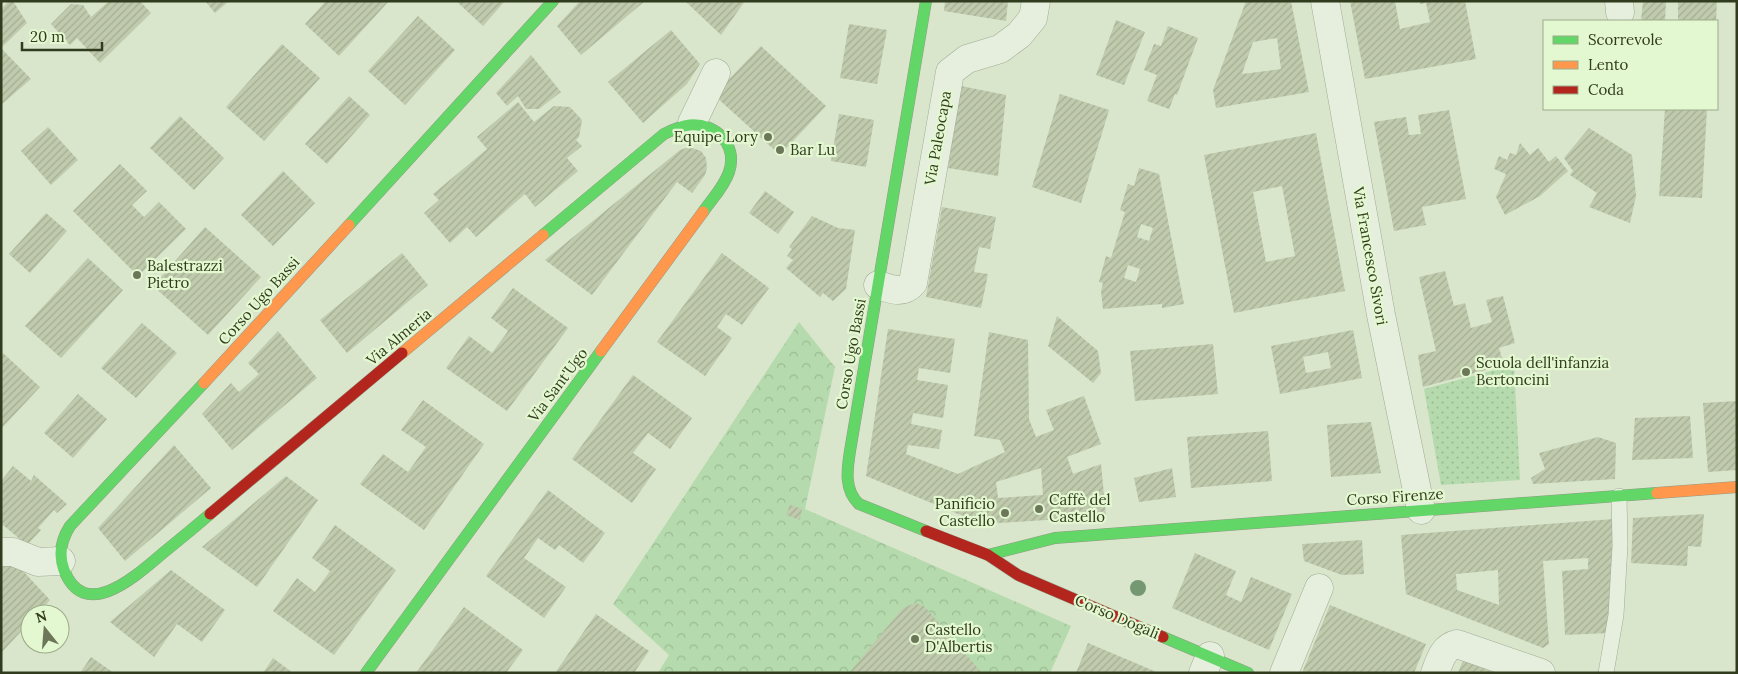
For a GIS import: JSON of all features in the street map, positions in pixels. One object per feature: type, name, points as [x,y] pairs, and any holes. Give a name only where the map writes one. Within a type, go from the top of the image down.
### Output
[{"type":"street","name":"Corso Ugo Bassi","points":[[129,580],[116,589],[100,594],[82,592],[69,580],[62,561],[60,547],[64,535],[75,520],[213,373],[553,1]]},
{"type":"street","name":"Corso Ugo Bassi","points":[[926,1],[847,474],[850,494],[855,502],[916,528],[988,555]]},
{"type":"street","name":"Via Paleocapa","points":[[878,285],[902,291],[908,289],[913,284],[950,72],[967,59],[1000,49],[1019,35],[1033,18],[1036,1]]},
{"type":"street","name":"Via Francesco Sivori","points":[[1325,1],[1381,315],[1421,510]]},
{"type":"street","points":[[692,123],[716,73]]},
{"type":"street","name":"Via Almeria","points":[[129,580],[226,502],[664,134],[677,127],[692,123]]},
{"type":"street","name":"Via Sant'Ugo","points":[[366,673],[721,188],[730,168],[729,148],[720,134],[711,127],[692,123]]},
{"type":"street","name":"Corso Firenze","points":[[988,555],[1055,538],[1737,487]]},
{"type":"street","points":[[1,552],[13,552],[38,562],[62,561]]},
{"type":"street","name":"Corso Dogali","points":[[988,555],[1018,574],[1207,664],[1248,673]]},
{"type":"street","points":[[1284,673],[1319,588]]},
{"type":"street","points":[[1435,673],[1444,651],[1450,645],[1457,644],[1541,673]]},
{"type":"lane","points":[[1606,673],[1616,615],[1620,545],[1619,496]]},
{"type":"green space","points":[[799,322],[835,367],[805,509],[1071,626],[1050,673],[658,673],[669,655],[613,604]]},
{"type":"green space","points":[[1514,365],[1520,480],[1441,485],[1424,389]]},
{"type":"building","points":[[13,1],[27,23],[1,48],[1,9],[8,2]]},
{"type":"building","points":[[109,1],[140,1],[151,13],[100,63],[77,38],[70,45],[51,24],[71,4],[83,5],[91,17]]},
{"type":"building","points":[[205,1],[229,1],[215,13]]},
{"type":"building","points":[[326,1],[389,1],[339,56],[305,24]]},
{"type":"building","points":[[456,1],[505,1],[483,26]]},
{"type":"building","points":[[580,1],[645,1],[581,55],[557,26]]},
{"type":"building","points":[[685,1],[745,1],[721,35]]},
{"type":"building","points":[[945,1],[1008,1],[1006,21],[944,11]]},
{"type":"building","points":[[1246,1],[1291,1],[1309,92],[1216,108],[1213,90]],"holes":[[[1277,38],[1281,69],[1242,74],[1253,42]]]},
{"type":"building","points":[[1350,1],[1395,1],[1400,29],[1430,22],[1426,3],[1420,4],[1420,1],[1465,1],[1476,59],[1365,79]]},
{"type":"building","points":[[1643,1],[1666,1],[1665,20],[1641,20]]},
{"type":"building","points":[[1678,1],[1717,1],[1716,20],[1678,20]]},
{"type":"building","points":[[418,16],[455,50],[405,105],[368,71]]},
{"type":"building","points":[[1116,20],[1145,32],[1124,85],[1096,75]]},
{"type":"building","points":[[849,24],[887,30],[877,84],[840,78]]},
{"type":"building","points":[[1168,26],[1198,38],[1177,95],[1175,94],[1169,109],[1147,101],[1157,75],[1144,70],[1154,44],[1161,46]]},
{"type":"building","points":[[671,30],[700,64],[687,84],[643,123],[608,82]]},
{"type":"building","points":[[282,44],[320,78],[264,141],[226,107]]},
{"type":"building","points":[[761,46],[826,106],[780,155],[714,95]]},
{"type":"building","points":[[1,48],[31,79],[1,105]]},
{"type":"building","points":[[531,55],[561,92],[539,109],[526,109],[518,96],[507,106],[496,93]]},
{"type":"building","points":[[961,86],[1006,95],[998,176],[948,168]]},
{"type":"building","points":[[1060,94],[1109,110],[1081,203],[1032,187]]},
{"type":"building","points":[[349,96],[370,115],[327,164],[305,144]]},
{"type":"building","points":[[518,102],[534,122],[554,106],[570,107],[582,120],[579,137],[576,140],[582,146],[567,158],[578,171],[535,207],[525,194],[476,237],[467,227],[450,243],[424,213],[439,200],[433,194],[487,149],[477,137]]},
{"type":"building","points":[[1449,110],[1466,199],[1422,207],[1426,225],[1394,231],[1374,122],[1406,117],[1409,135],[1421,134],[1418,115]]},
{"type":"building","points":[[1665,110],[1707,110],[1702,198],[1659,196]]},
{"type":"building","points":[[839,114],[874,120],[866,167],[831,161]]},
{"type":"building","points":[[180,116],[224,158],[194,190],[150,148]]},
{"type":"building","points":[[48,127],[78,160],[51,185],[21,151]]},
{"type":"building","points":[[1589,128],[1632,155],[1636,196],[1630,223],[1589,207],[1597,193],[1570,175],[1573,171],[1564,158]]},
{"type":"building","points":[[1316,133],[1345,291],[1234,313],[1204,155]],"holes":[[[1282,186],[1295,256],[1266,262],[1253,192]]]},
{"type":"building","points":[[1520,143],[1530,155],[1538,148],[1549,162],[1556,156],[1568,171],[1540,196],[1505,215],[1496,197],[1506,174],[1494,169],[1499,156],[1507,160],[1510,153],[1516,155]]},
{"type":"building","points":[[689,147],[701,151],[706,158],[707,168],[705,175],[692,193],[677,182],[592,295],[545,260],[680,150]]},
{"type":"building","points":[[120,164],[147,191],[132,205],[144,217],[159,202],[186,229],[138,276],[73,211]]},
{"type":"building","points":[[1139,168],[1159,174],[1184,304],[1162,308],[1162,304],[1103,309],[1101,291],[1103,283],[1099,282],[1106,256],[1111,258],[1125,212],[1120,210],[1128,184],[1134,186]],"holes":[[[1141,224],[1153,228],[1149,241],[1137,237]],[[1128,265],[1140,269],[1136,282],[1124,278]]]},
{"type":"building","points":[[283,171],[315,203],[273,246],[241,215]]},
{"type":"building","points":[[765,191],[794,212],[778,234],[749,213]]},
{"type":"building","points":[[942,207],[996,217],[990,249],[979,247],[974,272],[988,274],[981,308],[926,297]]},
{"type":"building","points":[[46,213],[67,231],[30,273],[9,254]]},
{"type":"building","points":[[812,216],[838,228],[855,230],[846,289],[833,301],[823,293],[820,297],[786,268],[793,260],[787,256],[792,249],[789,247]]},
{"type":"building","points":[[205,227],[261,277],[208,335],[153,286]]},
{"type":"building","points":[[402,253],[428,285],[347,353],[320,320]]},
{"type":"building","points":[[722,253],[769,288],[742,325],[726,314],[717,327],[732,338],[705,376],[657,342]]},
{"type":"building","points":[[88,258],[123,290],[61,358],[25,326]]},
{"type":"building","points":[[1445,271],[1454,306],[1465,303],[1471,328],[1492,322],[1486,300],[1503,296],[1515,343],[1499,348],[1504,365],[1423,387],[1418,355],[1436,351],[1419,277]]},
{"type":"building","points":[[513,288],[568,328],[507,411],[446,368],[469,336],[492,353],[508,331],[491,318]]},
{"type":"building","points":[[1057,316],[1098,351],[1101,373],[1093,383],[1048,346]]},
{"type":"building","points":[[142,323],[177,353],[136,398],[101,368]]},
{"type":"building","points":[[888,329],[955,339],[950,373],[919,368],[917,380],[948,385],[943,418],[913,413],[911,424],[942,430],[939,449],[908,445],[906,454],[958,474],[1005,452],[1000,440],[974,436],[989,332],[1028,340],[1029,419],[1036,437],[1054,430],[1046,410],[1084,396],[1101,444],[1067,457],[1073,474],[1101,464],[1106,516],[1000,523],[963,516],[866,476]],"holes":[[[1041,468],[1043,495],[998,498],[996,482]]]},
{"type":"building","points":[[1353,330],[1362,378],[1280,394],[1271,346]],"holes":[[[1328,352],[1331,368],[1306,373],[1303,357]]]},
{"type":"building","points":[[278,331],[317,378],[232,450],[202,414],[231,383],[239,392],[259,374],[248,363]]},
{"type":"building","points":[[1213,344],[1218,394],[1135,401],[1130,351]]},
{"type":"building","points":[[3,353],[40,387],[1,429],[1,355]]},
{"type":"building","points":[[633,375],[692,418],[670,449],[648,433],[633,453],[656,469],[632,503],[572,459]]},
{"type":"building","points":[[78,394],[107,419],[73,458],[44,433]]},
{"type":"building","points":[[423,400],[484,444],[424,530],[360,484],[383,454],[408,472],[426,447],[401,430]]},
{"type":"building","points":[[1737,401],[1737,470],[1708,472],[1703,403]]},
{"type":"building","points":[[1690,416],[1693,458],[1632,460],[1635,418]]},
{"type":"building","points":[[1371,422],[1381,473],[1331,477],[1327,425]]},
{"type":"building","points":[[1268,431],[1272,481],[1191,488],[1187,437]]},
{"type":"building","points":[[1598,437],[1616,443],[1615,479],[1533,484],[1531,478],[1545,469],[1539,453]]},
{"type":"building","points":[[174,445],[211,488],[125,561],[98,528]]},
{"type":"building","points":[[13,466],[31,481],[34,475],[67,504],[57,513],[54,510],[38,528],[41,530],[27,545],[3,525],[1,527],[1,481]]},
{"type":"building","points":[[1172,468],[1176,497],[1139,502],[1134,478]]},
{"type":"building","points":[[286,476],[318,500],[257,587],[202,547]]},
{"type":"building","points":[[548,490],[605,533],[583,563],[559,545],[555,550],[538,538],[524,558],[566,587],[544,618],[486,576]]},
{"type":"building","points":[[790,505],[802,509],[800,520],[786,515]]},
{"type":"building","points":[[1704,514],[1701,547],[1688,546],[1687,566],[1631,563],[1633,518]]},
{"type":"building","points":[[1614,519],[1608,633],[1565,635],[1562,571],[1588,569],[1588,558],[1543,561],[1549,644],[1543,648],[1406,594],[1401,535]],"holes":[[[1498,570],[1499,605],[1457,590],[1456,574]]]},
{"type":"building","points":[[335,525],[396,570],[334,655],[273,611],[297,578],[315,592],[330,571],[312,558]]},
{"type":"building","points":[[1362,540],[1364,574],[1342,575],[1304,561],[1302,544]]},
{"type":"building","points":[[1195,553],[1236,571],[1226,595],[1241,602],[1251,577],[1292,594],[1269,650],[1172,608]]},
{"type":"building","points":[[11,558],[50,600],[47,604],[20,604],[20,633],[1,653],[1,569]]},
{"type":"building","points":[[171,570],[225,610],[202,642],[177,624],[154,657],[110,622]]},
{"type":"building","name":"Castello D'Albertis","points":[[915,603],[924,606],[982,673],[849,673],[903,608]]},
{"type":"building","points":[[1330,605],[1426,644],[1414,673],[1302,673]]},
{"type":"building","points":[[464,607],[523,650],[506,673],[416,673]]},
{"type":"building","points":[[596,614],[649,651],[634,673],[609,673],[605,670],[604,673],[555,673]]},
{"type":"building","points":[[1088,643],[1159,673],[1076,673]]},
{"type":"building","points":[[91,657],[114,673],[80,673]]},
{"type":"building","points":[[273,658],[293,673],[263,673]]},
{"type":"building","points":[[1463,660],[1494,673],[1458,673]]},
{"type":"traffic: fast","points":[[349,225],[553,1]]},
{"type":"traffic: fast","points":[[926,1],[850,451],[848,479],[851,492],[859,504],[926,531]]},
{"type":"traffic: fast","points":[[543,235],[664,134],[676,128],[690,125],[700,125],[716,132],[723,138],[730,153],[731,162],[727,177],[703,212]]},
{"type":"traffic: fast","points":[[366,673],[601,351]]},
{"type":"traffic: fast","points":[[204,383],[70,526],[61,547],[64,570],[73,586],[85,593],[98,594],[112,590],[140,572],[210,514]]},
{"type":"traffic: fast","points":[[988,555],[1055,538],[1657,493]]},
{"type":"traffic: fast","points":[[1163,637],[1248,673]]},
{"type":"traffic: slow","points":[[601,351],[703,212]]},
{"type":"traffic: slow","points":[[204,383],[349,225]]},
{"type":"traffic: slow","points":[[402,353],[543,235]]},
{"type":"traffic: slow","points":[[1657,493],[1737,487]]},
{"type":"traffic: jam","points":[[210,514],[402,353]]},
{"type":"traffic: jam","points":[[926,531],[988,555],[1018,575],[1163,637]]},
{"type":"place","name":"Equipe Lory","points":[[768,137]]},
{"type":"place","name":"Bar Lu","points":[[780,150]]},
{"type":"place","name":"Balestrazzi Pietro","points":[[137,275]]},
{"type":"place","name":"Scuola dell'infanzia Bertoncini","points":[[1466,372]]},
{"type":"place","name":"Caffè del Castello","points":[[1039,509]]},
{"type":"place","name":"Panificio Castello","points":[[1005,513]]},
{"type":"place","name":"Castello D'Albertis","points":[[915,639]]}]
